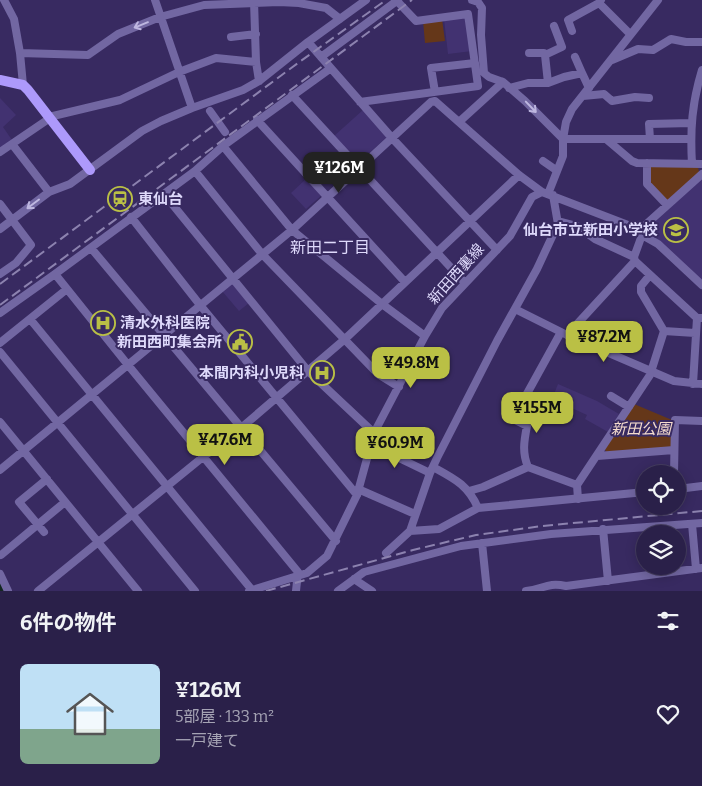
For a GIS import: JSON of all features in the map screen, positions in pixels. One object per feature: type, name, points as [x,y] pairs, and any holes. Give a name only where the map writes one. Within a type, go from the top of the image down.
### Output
[{"type":"main road","points":[[0,80],[23,85],[90,170]]},
{"type":"street","points":[[4,0],[14,19],[23,85]]},
{"type":"street","points":[[155,0],[192,108]]},
{"type":"street","points":[[0,229],[49,192],[70,184],[142,131],[160,121],[243,90],[259,81],[308,42],[366,0]]},
{"type":"street","points":[[321,57],[397,0],[416,21],[468,14],[478,86],[360,102]]},
{"type":"street","points":[[472,0],[478,2],[482,8],[481,35],[484,73],[503,82],[563,139],[691,139]]},
{"type":"street","points":[[386,553],[410,531],[432,470],[537,269],[558,224],[548,193],[563,156],[566,122],[572,109],[658,0]]},
{"type":"street","points":[[572,31],[568,20],[600,1],[630,34]]},
{"type":"street","points":[[20,53],[88,55],[118,34],[160,17],[204,5],[254,2],[315,5],[326,8],[340,19]]},
{"type":"street","points":[[254,2],[256,62],[259,81]]},
{"type":"street","points":[[529,53],[544,53],[545,55],[562,47],[554,26]]},
{"type":"street","points":[[231,37],[256,34]]},
{"type":"street","points":[[611,60],[638,49],[653,50],[671,39],[686,42],[702,42]]},
{"type":"street","points":[[308,42],[392,138],[496,250]]},
{"type":"street","points":[[545,55],[548,83]]},
{"type":"street","points":[[575,57],[589,88]]},
{"type":"street","points":[[0,152],[50,117],[120,100],[179,72],[216,58],[256,62]]},
{"type":"street","points":[[434,92],[431,68],[475,62]]},
{"type":"street","points":[[0,313],[92,248],[195,171],[223,146],[331,68]]},
{"type":"street","points":[[692,164],[690,123],[695,91],[702,70]]},
{"type":"street","points":[[509,88],[528,83],[548,83],[582,73]]},
{"type":"street","points":[[459,122],[503,82]]},
{"type":"street","points":[[583,96],[604,94],[612,101],[635,97],[649,98]]},
{"type":"street","points":[[292,95],[465,283]]},
{"type":"street","points":[[0,470],[292,230],[431,102],[435,102],[519,175],[548,193],[641,233],[658,244],[702,285]]},
{"type":"street","points":[[210,111],[225,132]]},
{"type":"street","points":[[258,120],[405,282]]},
{"type":"street","points":[[650,139],[649,124],[690,123]]},
{"type":"street","points":[[606,139],[637,163],[702,164]]},
{"type":"street","points":[[12,144],[49,192]]},
{"type":"street","points":[[223,146],[292,230],[382,304],[425,336]]},
{"type":"street","points":[[543,160],[556,170]]},
{"type":"street","points":[[647,163],[647,184],[667,205]]},
{"type":"street","points":[[195,171],[262,254],[378,374],[399,387]]},
{"type":"street","points":[[528,467],[524,458],[527,426],[513,419],[564,333],[634,259],[641,233],[667,205],[702,174]]},
{"type":"street","points":[[38,591],[241,428],[345,339],[519,175]]},
{"type":"street","name":"新田西裏線","points":[[251,590],[307,573],[328,556],[357,492],[374,434],[425,336],[442,308],[510,236],[532,197],[548,193]]},
{"type":"street","points":[[164,194],[308,371],[374,434]]},
{"type":"street","points":[[0,204],[31,245],[16,263],[0,274]]},
{"type":"street","points":[[131,217],[200,305],[357,492],[415,514]]},
{"type":"street","points":[[558,221],[577,226],[595,239],[634,259],[699,318],[696,333],[693,384]]},
{"type":"street","points":[[92,248],[336,541]]},
{"type":"street","points":[[55,274],[298,572],[296,591]]},
{"type":"street","points":[[578,499],[577,485],[652,371],[664,331],[641,292],[641,286],[650,274]]},
{"type":"street","points":[[0,343],[67,289]]},
{"type":"street","points":[[515,309],[564,333],[674,381],[702,384]]},
{"type":"street","points":[[30,319],[251,590]]},
{"type":"street","points":[[664,331],[696,333]]},
{"type":"street","points":[[0,352],[195,591]]},
{"type":"street","points":[[611,396],[629,407]]},
{"type":"street","points":[[674,465],[675,420],[702,421]]},
{"type":"street","points":[[0,422],[99,543],[134,590]]},
{"type":"street","points":[[370,444],[455,479],[469,491],[478,508]]},
{"type":"street","points":[[597,456],[674,450]]},
{"type":"street","points":[[469,491],[483,487],[528,467],[577,485]]},
{"type":"street","points":[[44,532],[18,502],[47,479]]},
{"type":"street","points":[[686,488],[702,486]]},
{"type":"street","points":[[410,531],[439,529],[478,508],[636,493]]},
{"type":"street","points":[[1,555],[66,502]]},
{"type":"street","points":[[338,591],[364,572],[460,546],[603,529],[702,523]]},
{"type":"street","points":[[526,591],[539,590],[554,584],[566,586],[699,568],[692,524]]},
{"type":"street","points":[[603,529],[608,581]]},
{"type":"street","points":[[482,543],[487,591]]},
{"type":"street","points":[[0,574],[8,591]]},
{"type":"street","points":[[354,579],[372,591]]},
{"type":"street","points":[[558,591],[566,586]]},
{"type":"shaded area","points":[[465,16],[472,51],[448,54],[444,19]]},
{"type":"shaded area","points":[[0,98],[16,115],[3,127],[12,140],[0,148]]},
{"type":"shaded area","points":[[363,110],[388,136],[358,163],[334,136]]},
{"type":"shaded area","name":"仙台市立新田小学校","points":[[702,177],[702,280],[649,236],[649,228]]},
{"type":"shaded area","points":[[306,179],[322,195],[306,209],[291,193]]},
{"type":"shaded area","points":[[233,282],[249,303],[239,311],[222,291]]},
{"type":"shaded area","points":[[558,384],[597,401],[619,414],[608,432],[585,419],[587,415],[552,399]]},
{"type":"green space","points":[[442,19],[445,41],[425,43],[423,21]]},
{"type":"green space","points":[[648,166],[698,167],[699,172],[667,202],[648,183]]},
{"type":"green space","name":"新田公園","points":[[634,404],[672,420],[672,448],[607,453],[604,448]]},
{"type":"waterway","points":[[0,584],[3,591]]},
{"type":"railway","points":[[0,284],[386,0]]},
{"type":"railway","points":[[0,305],[412,0]]},
{"type":"railway","points":[[266,591],[413,550],[476,535],[542,526],[702,511]]},
{"type":"place","name":"東仙台","points":[[120,199]]},
{"type":"place","name":"仙台市立新田小学校","points":[[676,230]]},
{"type":"place","name":"清水外科医院","points":[[103,323]]},
{"type":"place","name":"新田西町集会所","points":[[240,342]]},
{"type":"place","name":"本間内科小児科","points":[[322,373]]},
{"type":"district","name":"新田二丁目","points":[[330,247]]}]
